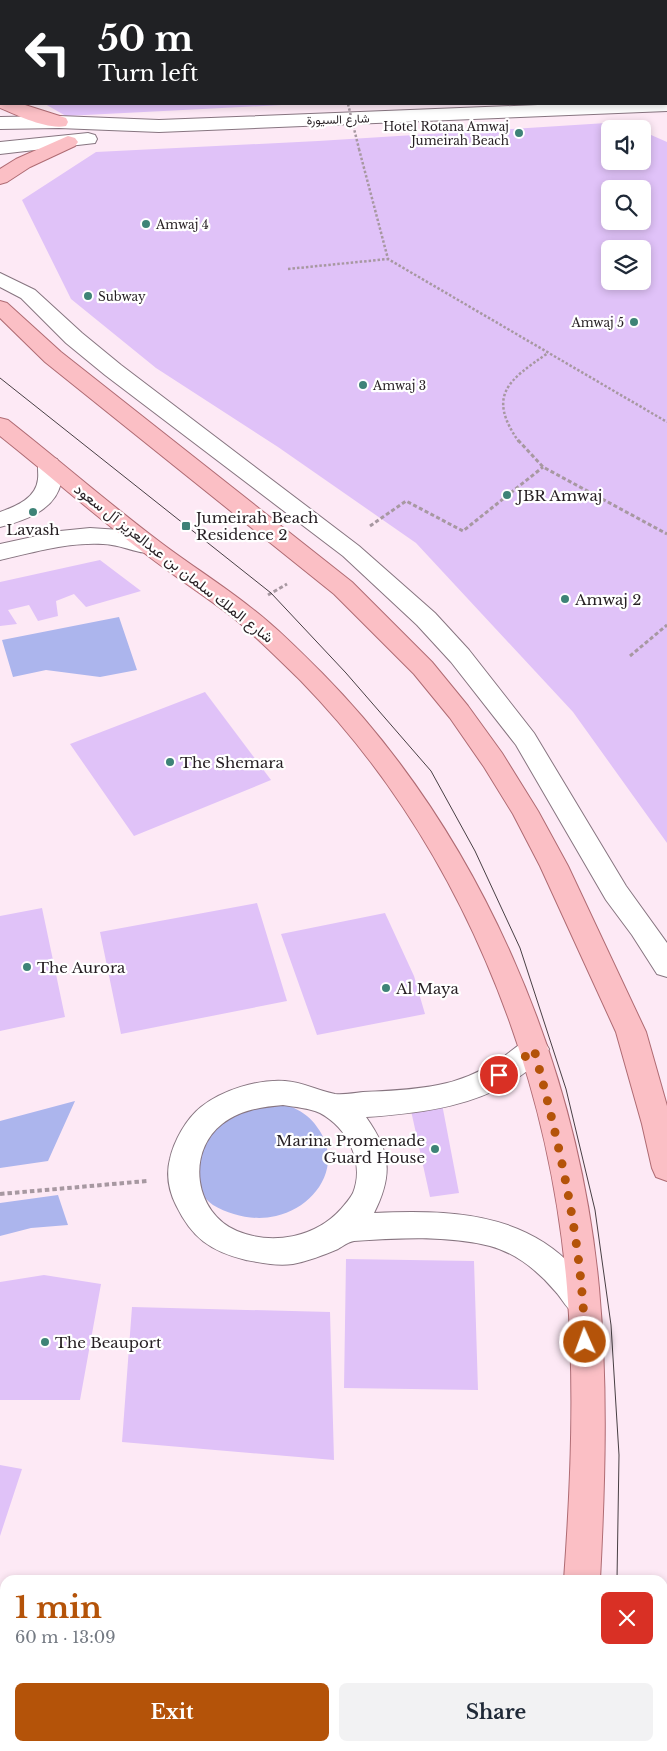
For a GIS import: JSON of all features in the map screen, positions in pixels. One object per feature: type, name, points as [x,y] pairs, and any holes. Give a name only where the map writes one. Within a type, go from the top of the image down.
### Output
[{"type":"main road","points":[[9,105],[39,117],[60,122]]},
{"type":"main road","points":[[0,178],[23,163],[68,142]]},
{"type":"main road","points":[[0,307],[53,357],[343,588],[423,668],[459,712],[493,760],[529,819],[554,866],[631,1032],[657,1124],[667,1168]]},
{"type":"main road","name":"شارع الملك سلمان بن عبدالعزيز آل سعود","points":[[0,424],[151,547],[240,612],[320,686],[393,773],[442,847],[486,928],[511,986],[534,1049],[556,1128],[573,1212],[584,1302],[587,1508],[582,1575]]},
{"type":"street","name":"شارع السيورة","points":[[0,123],[60,122],[159,126],[667,105]]},
{"type":"street","name":"شارع السيورة","points":[[0,148],[68,142],[159,126]]},
{"type":"street","points":[[0,279],[28,294],[99,360],[351,551],[426,619],[472,670],[525,739],[611,885],[642,927],[667,966]]},
{"type":"street","points":[[0,520],[19,514],[36,504],[48,491],[52,477],[50,464]]},
{"type":"street","points":[[0,552],[50,540],[85,536],[120,538],[151,547]]},
{"type":"street","points":[[333,1106],[423,1101],[456,1094],[486,1082],[513,1067],[534,1049]]},
{"type":"street","points":[[283,1093],[309,1096],[333,1106],[356,1125],[370,1150],[372,1178],[363,1204],[343,1228],[318,1244],[288,1251],[257,1250],[228,1241],[204,1224],[189,1203],[183,1178],[185,1156],[195,1134],[211,1116],[232,1103],[257,1095],[283,1093]]},
{"type":"street","points":[[343,1228],[439,1226],[468,1227],[496,1233],[522,1244],[545,1260],[584,1302]]},
{"type":"path","points":[[348,105],[388,259]]},
{"type":"path","points":[[288,269],[388,259],[667,422]]},
{"type":"path","points":[[548,353],[515,378],[506,390],[502,403],[504,417],[512,430],[528,451],[544,467],[667,534]]},
{"type":"path","points":[[374,523],[406,501],[463,531],[544,467]]},
{"type":"path","points":[[630,656],[667,625]]},
{"type":"path","points":[[0,1194],[125,1183]]},
{"type":"water","points":[[119,617],[137,670],[100,677],[46,670],[13,677],[2,640]]},
{"type":"water","points":[[75,1101],[48,1161],[0,1168],[0,1121]]},
{"type":"water","points":[[272,1102],[297,1110],[310,1119],[317,1127],[325,1141],[328,1155],[327,1169],[322,1182],[314,1194],[303,1204],[276,1216],[252,1218],[228,1212],[213,1205],[197,1189],[196,1135],[208,1119]]},
{"type":"water","points":[[58,1195],[68,1225],[31,1228],[0,1236],[0,1203]]},
{"type":"building","points":[[47,105],[282,105],[66,116]]},
{"type":"building","name":"JBR Amwaj","points":[[601,123],[601,170],[651,170],[651,135],[667,142],[667,843],[573,712],[416,543],[278,447],[156,368],[71,299],[22,200],[96,152],[318,141]]},
{"type":"building","points":[[100,560],[141,591],[86,607],[74,594],[56,601],[58,616],[38,621],[29,605],[8,610],[17,624],[0,626],[0,582]]},
{"type":"building","name":"The Shemara","points":[[205,692],[271,780],[134,836],[70,744]]},
{"type":"building","points":[[257,903],[287,1001],[121,1034],[100,932]]},
{"type":"building","name":"The Aurora","points":[[42,908],[65,1017],[0,1031],[0,916]]},
{"type":"building","points":[[385,913],[414,976],[425,1014],[317,1035],[281,934]]},
{"type":"building","name":"Marina Promenade Guard House","points":[[442,1104],[459,1193],[430,1197],[410,1106]]},
{"type":"building","points":[[346,1259],[474,1261],[478,1390],[344,1388]]},
{"type":"building","name":"The Beauport","points":[[44,1275],[101,1284],[80,1400],[0,1400],[0,1282]]},
{"type":"building","points":[[132,1307],[330,1312],[334,1460],[122,1442]]},
{"type":"building","points":[[0,1465],[22,1469],[0,1536]]},
{"type":"tram line","points":[[0,378],[271,593],[346,673],[431,771],[475,851],[520,948],[566,1089],[595,1210],[611,1325],[619,1455],[617,1575]]},
{"type":"place","name":"Hotel Rotana Amwaj Jumeirah Beach","points":[[519,133]]},
{"type":"place","name":"Amwaj 4","points":[[146,224]]},
{"type":"place","name":"Subway","points":[[88,296]]},
{"type":"place","name":"Amwaj 5","points":[[634,322]]},
{"type":"place","name":"Amwaj 3","points":[[363,385]]},
{"type":"place","name":"JBR Amwaj","points":[[507,495]]},
{"type":"place","name":"Lavash","points":[[33,512]]},
{"type":"place","name":"Jumeirah Beach Residence 2","points":[[186,526]]},
{"type":"place","name":"Amwaj 2","points":[[565,599]]},
{"type":"place","name":"The Shemara","points":[[170,762]]},
{"type":"place","name":"The Aurora","points":[[27,967]]},
{"type":"place","name":"Al Maya","points":[[386,988]]},
{"type":"place","name":"Marina Promenade Guard House","points":[[435,1149]]},
{"type":"place","name":"The Beauport","points":[[45,1342]]},
{"type":"route","points":[[499,1075],[513,1067],[534,1049],[556,1128],[573,1212],[584,1302],[585,1342]]}]
